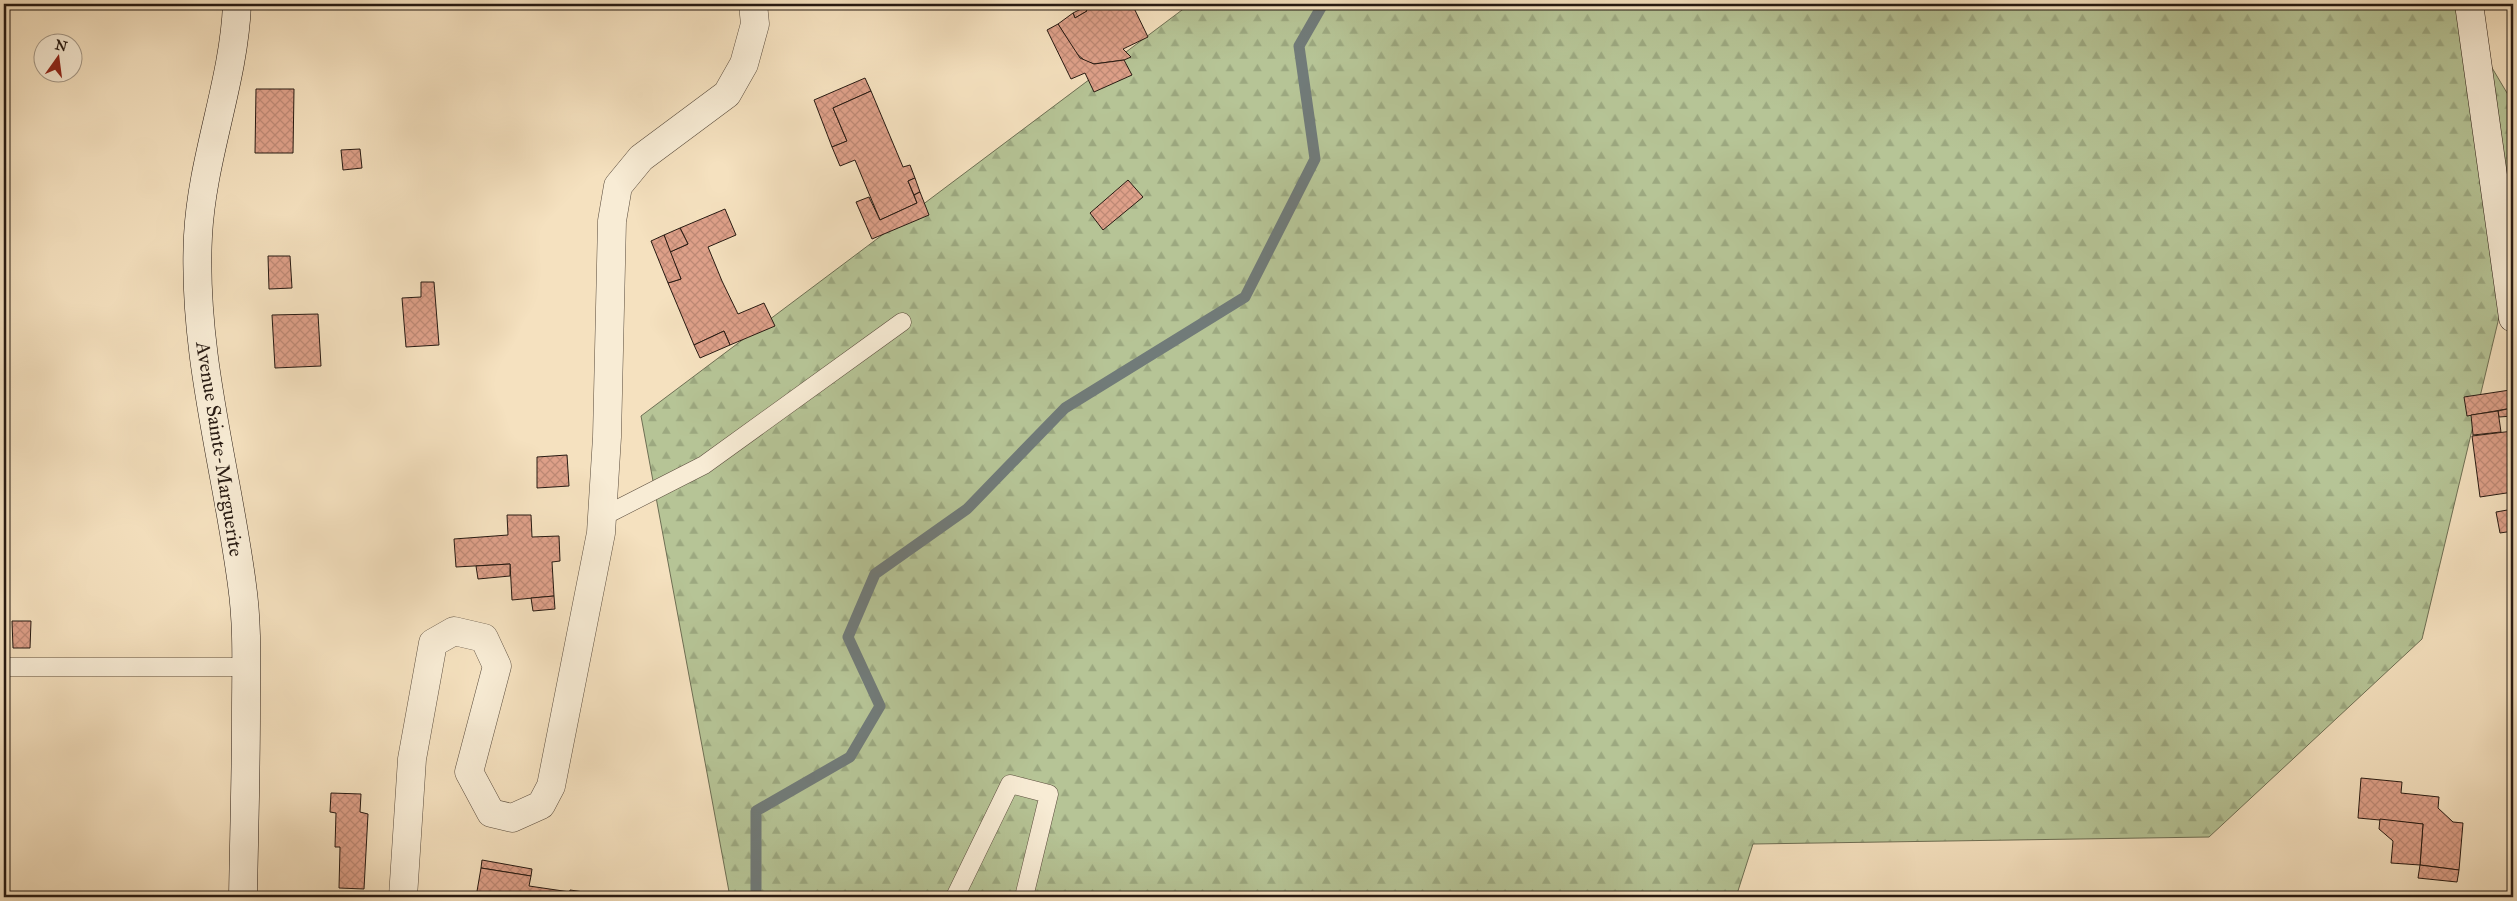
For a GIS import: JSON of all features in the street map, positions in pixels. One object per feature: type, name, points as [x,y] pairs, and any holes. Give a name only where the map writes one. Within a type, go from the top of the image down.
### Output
[{"type":"street","name":"Avenue Sainte-Marguerite","points":[[237,4],[228,68],[209,158],[198,235],[200,316],[217,445],[242,586],[246,667],[243,897]]},
{"type":"street","points":[[402,897],[412,758],[433,643],[454,631],[484,638],[497,666],[469,772],[491,813],[512,818],[541,805],[552,786],[601,533],[607,437],[612,221],[618,186],[640,158],[727,94],[744,64],[755,24],[753,4]]},
{"type":"street","points":[[2469,4],[2513,318]]},
{"type":"lane","points":[[602,517],[704,465],[902,322]]},
{"type":"lane","points":[[4,667],[246,667]]},
{"type":"lane","points":[[955,897],[1010,784],[1049,794],[1024,897]]},
{"type":"green space","points":[[1190,4],[2454,4],[2513,103],[2513,259],[2422,639],[2209,837],[1753,844],[1736,897],[730,897],[641,416]]},
{"type":"building","points":[[1078,4],[1083,4],[1087,11],[1075,18],[1073,13],[1081,9]]},
{"type":"building","points":[[1083,4],[1132,4],[1148,37],[1123,49],[1131,57],[1124,60],[1094,64],[1085,61],[1075,52],[1058,24],[1073,13],[1075,18],[1087,11]]},
{"type":"building","points":[[1058,24],[1080,58],[1094,64],[1124,60],[1132,75],[1094,92],[1085,73],[1071,79],[1047,30]]},
{"type":"building","points":[[865,78],[871,91],[833,108],[847,141],[832,147],[814,100]]},
{"type":"building","points":[[256,89],[294,89],[293,153],[255,153]]},
{"type":"building","points":[[871,91],[903,167],[910,165],[915,178],[908,181],[917,203],[880,220],[855,160],[840,166],[832,147],[847,141],[833,108]]},
{"type":"building","points":[[360,149],[362,168],[343,170],[341,150]]},
{"type":"building","points":[[915,178],[920,192],[914,195],[908,181]]},
{"type":"building","points":[[1128,180],[1143,197],[1103,230],[1090,213]]},
{"type":"building","points":[[920,192],[929,215],[872,239],[856,202],[869,197],[880,220],[917,203],[914,195]]},
{"type":"building","points":[[725,209],[736,235],[708,247],[722,281],[738,314],[764,303],[775,326],[730,345],[724,331],[694,345],[668,283],[681,279],[670,252],[688,244],[680,228]]},
{"type":"building","points":[[680,228],[688,244],[670,252],[664,235]]},
{"type":"building","points":[[664,235],[681,279],[668,283],[651,241]]},
{"type":"building","points":[[268,256],[290,256],[292,288],[269,289]]},
{"type":"building","points":[[421,282],[434,282],[439,345],[406,347],[402,298],[421,297]]},
{"type":"building","points":[[318,314],[321,366],[275,368],[272,315]]},
{"type":"building","points":[[724,331],[730,345],[700,358],[694,345]]},
{"type":"building","points":[[2510,390],[2512,408],[2467,416],[2464,397]]},
{"type":"building","points":[[2512,408],[2513,416],[2499,417],[2498,411]]},
{"type":"building","points":[[2498,411],[2501,432],[2473,435],[2471,415]]},
{"type":"building","points":[[2513,431],[2513,461],[2508,462],[2513,492],[2480,497],[2472,436]]},
{"type":"building","points":[[567,455],[569,486],[537,488],[537,457]]},
{"type":"building","points":[[2513,461],[2513,492],[2508,462]]},
{"type":"building","points":[[2513,509],[2513,531],[2500,533],[2496,512]]},
{"type":"building","points":[[507,515],[531,515],[532,537],[559,536],[560,561],[552,562],[554,596],[512,600],[510,564],[456,567],[454,539],[508,535]]},
{"type":"building","points":[[510,564],[510,576],[478,579],[476,566]]},
{"type":"building","points":[[554,596],[555,609],[533,611],[531,598]]},
{"type":"building","points":[[12,621],[31,621],[30,648],[13,648]]},
{"type":"building","points":[[4,682],[6,682],[7,706],[4,706]]},
{"type":"building","points":[[2361,778],[2402,782],[2401,793],[2439,797],[2438,808],[2453,822],[2463,823],[2459,870],[2420,865],[2423,824],[2358,818]]},
{"type":"building","points":[[331,793],[361,794],[360,812],[368,814],[364,889],[339,888],[340,847],[335,847],[336,813],[330,812]]},
{"type":"building","points":[[2380,819],[2423,824],[2420,865],[2391,863],[2393,841],[2379,829]]},
{"type":"building","points":[[482,860],[532,869],[531,876],[481,868]]},
{"type":"building","points":[[2420,865],[2459,870],[2457,882],[2418,878]]},
{"type":"building","points":[[481,868],[531,876],[529,886],[570,892],[569,897],[476,897]]},
{"type":"building","points":[[570,890],[584,892],[583,897],[569,897]]},
{"type":"waterway","points":[[756,897],[756,811],[850,757],[880,706],[848,637],[875,574],[967,509],[1065,408],[1245,297],[1315,159],[1299,46],[1323,4]]}]
